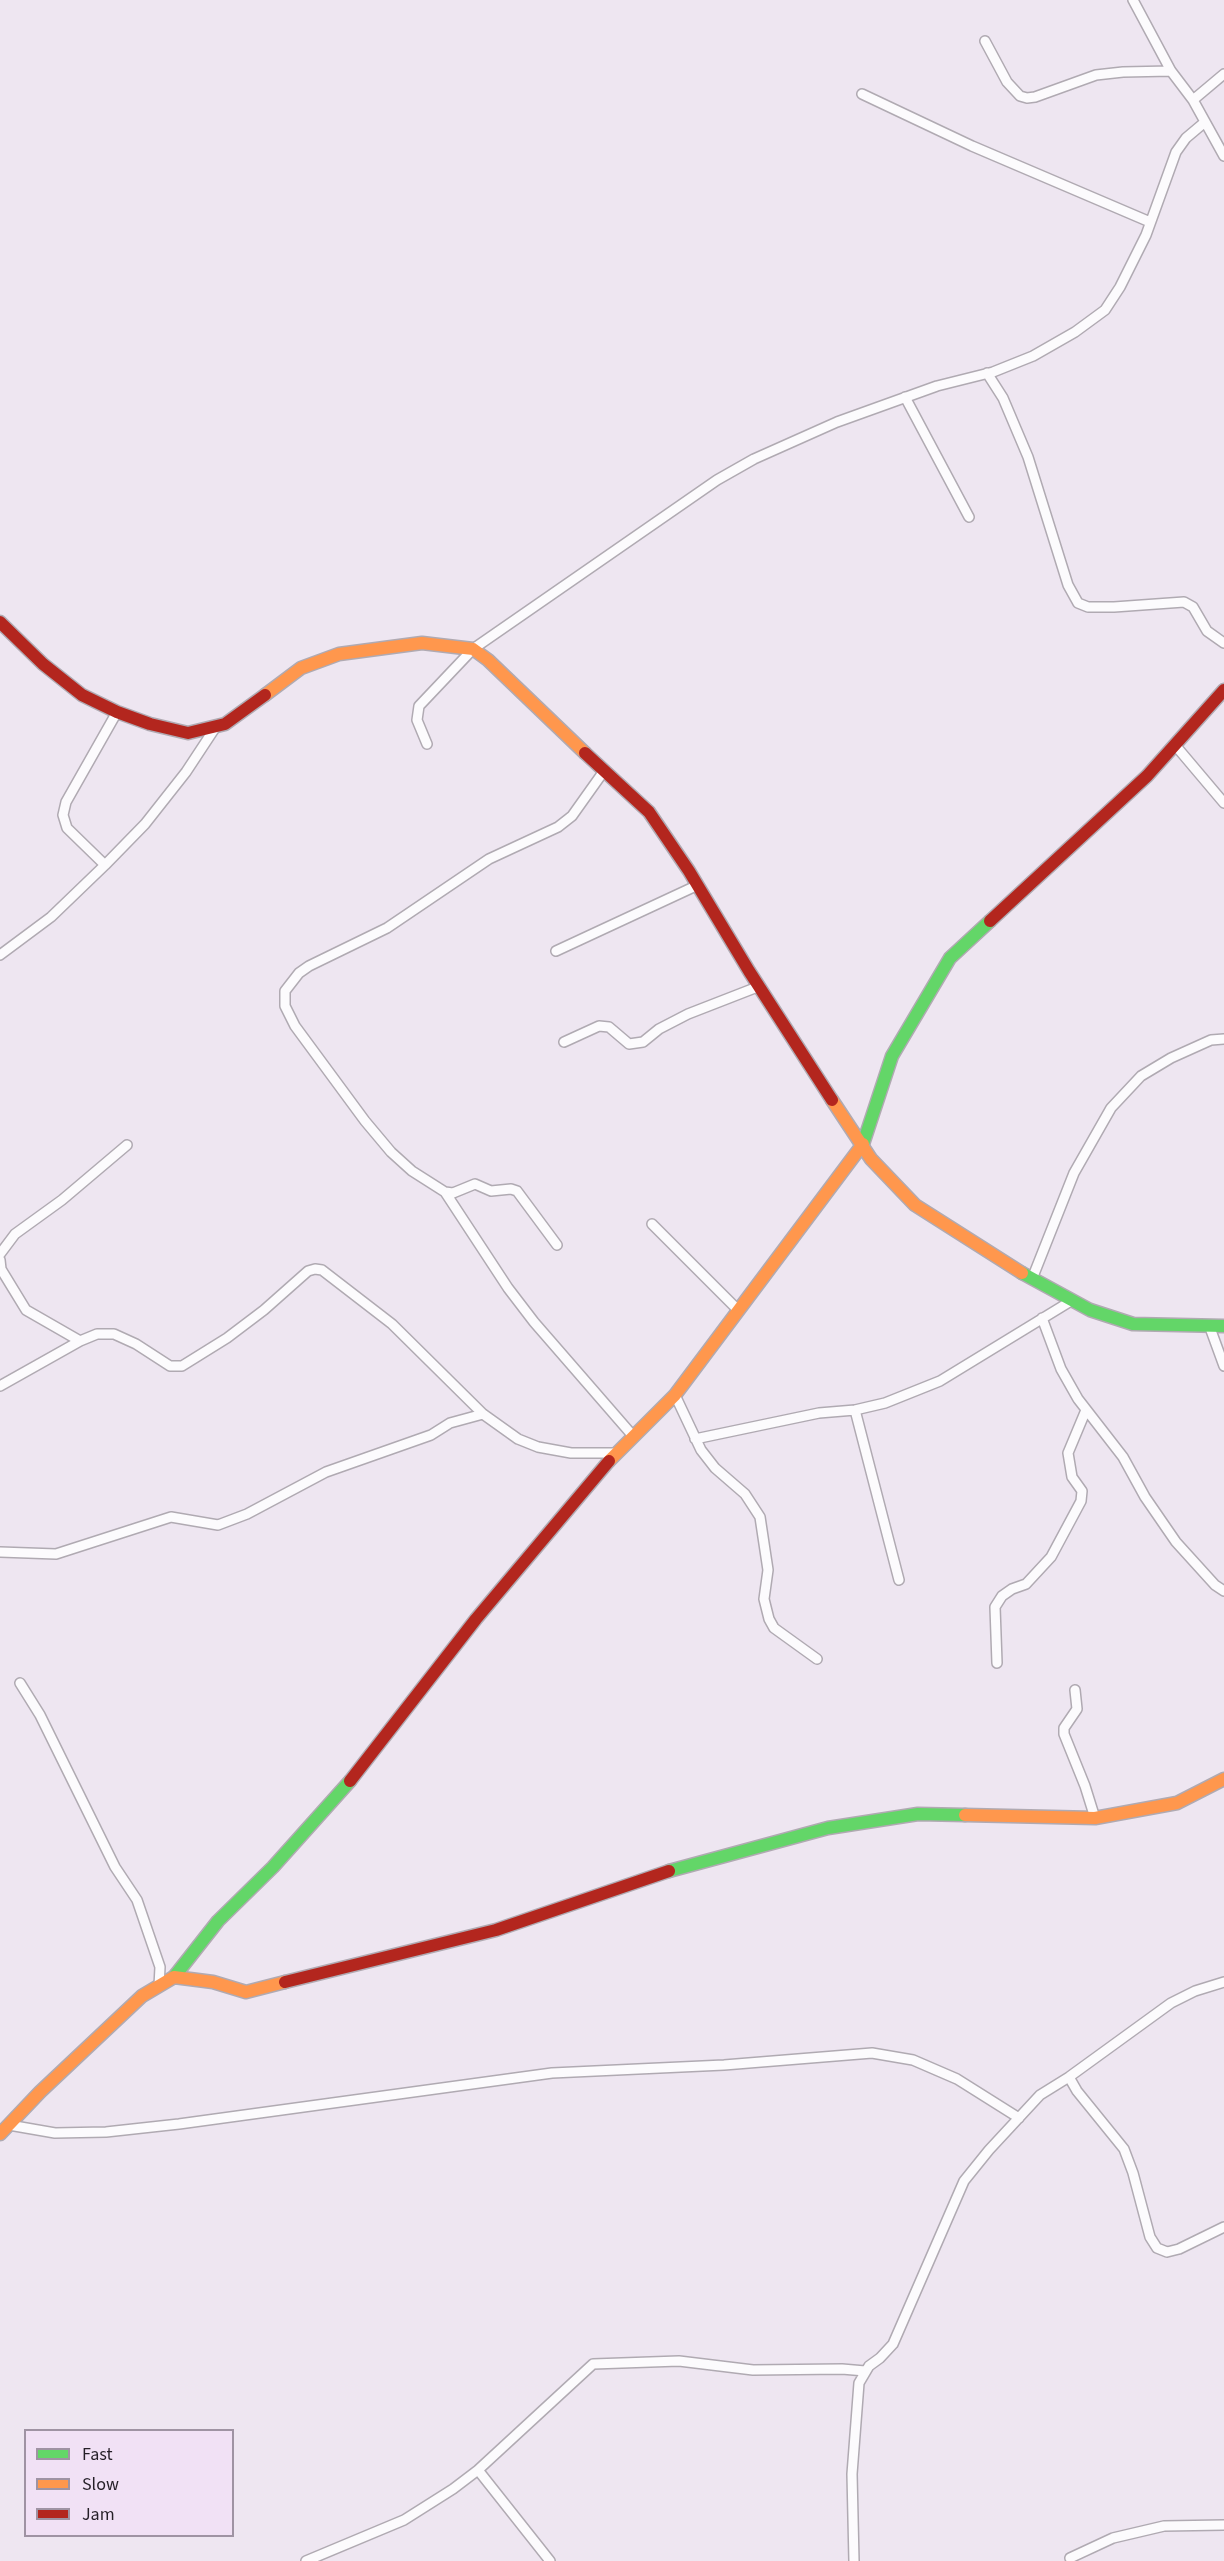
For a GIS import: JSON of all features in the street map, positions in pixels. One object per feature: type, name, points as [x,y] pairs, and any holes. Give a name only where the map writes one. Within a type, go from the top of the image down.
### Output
[{"type":"street","points":[[1133,0],[1171,71],[1192,100],[1224,156]]},
{"type":"street","points":[[985,40],[1007,82],[1020,96],[1027,98],[1044,95],[1096,75],[1171,71]]},
{"type":"street","points":[[1192,100],[1224,74]]},
{"type":"street","points":[[862,94],[1015,165],[1150,222]]},
{"type":"street","points":[[427,744],[417,720],[419,706],[473,649],[717,480],[754,459],[803,436],[937,386],[987,373],[1033,356],[1075,332],[1105,310],[1120,288],[1146,235],[1176,152],[1186,138],[1205,122]]},
{"type":"street","points":[[987,373],[1003,398],[1028,458],[1068,585],[1078,603],[1088,607],[1114,607],[1184,602],[1193,607],[1207,631],[1224,643]]},
{"type":"street","points":[[905,398],[969,517]]},
{"type":"street","points":[[0,622],[43,664],[82,695],[117,712],[150,724],[188,733],[225,724],[301,668],[339,654],[422,643],[473,649],[488,660],[649,812],[698,885],[862,1146],[871,1159],[915,1205],[946,1227],[1071,1301],[1133,1324],[1224,1326]]},
{"type":"street","points":[[0,2134],[73,2060],[142,1996],[174,1977],[218,1921],[273,1867],[343,1790],[476,1619],[615,1453],[675,1395],[737,1309],[862,1146],[892,1056],[950,958],[1147,776],[1224,690]]},
{"type":"street","points":[[105,865],[67,828],[63,815],[66,802],[117,712]]},
{"type":"street","points":[[0,955],[51,917],[105,865],[151,815],[186,772],[215,728]]},
{"type":"street","points":[[1174,745],[1224,803]]},
{"type":"street","points":[[604,771],[572,816],[558,827],[489,859],[387,928],[299,973],[285,992],[285,1006],[295,1026],[365,1121],[391,1152],[412,1171],[445,1192],[508,1288],[534,1322],[633,1436]]},
{"type":"street","points":[[556,951],[698,885]]},
{"type":"street","points":[[564,1042],[598,1026],[609,1027],[629,1044],[643,1042],[659,1029],[688,1014],[760,987]]},
{"type":"street","points":[[1032,1279],[1074,1173],[1111,1108],[1141,1076],[1171,1058],[1211,1040],[1224,1039]]},
{"type":"street","points":[[0,1254],[15,1234],[62,1200],[127,1145]]},
{"type":"street","points":[[445,1192],[453,1192],[475,1184],[491,1191],[511,1189],[517,1191],[557,1245]]},
{"type":"street","points":[[652,1224],[737,1309]]},
{"type":"street","points":[[0,1260],[1,1269],[26,1310],[80,1341]]},
{"type":"street","points":[[0,1386],[80,1341],[97,1334],[114,1334],[136,1344],[170,1366],[182,1366],[264,1310],[308,1271],[322,1269],[392,1324],[483,1414],[518,1439],[538,1447],[571,1453],[615,1453]]},
{"type":"street","points":[[695,1439],[819,1413],[855,1410],[885,1403],[940,1381],[1071,1301]]},
{"type":"street","points":[[1042,1318],[1061,1369],[1086,1410],[1123,1457],[1145,1497],[1176,1542],[1215,1585],[1224,1591]]},
{"type":"street","points":[[1209,1325],[1224,1366]]},
{"type":"street","points":[[675,1395],[684,1410],[695,1439],[715,1468],[745,1494],[760,1516],[768,1570],[764,1599],[769,1619],[774,1628],[817,1659]]},
{"type":"street","points":[[855,1410],[899,1580]]},
{"type":"street","points":[[997,1663],[995,1606],[1002,1596],[1026,1584],[1051,1557],[1080,1501],[1082,1491],[1072,1477],[1068,1453],[1086,1410]]},
{"type":"street","points":[[0,1552],[56,1554],[171,1517],[218,1525],[247,1514],[326,1472],[431,1435],[450,1423],[483,1414]]},
{"type":"street","points":[[21,1683],[40,1715],[115,1867],[137,1900],[160,1967],[159,1986]]},
{"type":"street","points":[[1075,1690],[1077,1709],[1064,1728],[1064,1734],[1095,1818]]},
{"type":"street","points":[[174,1977],[213,1982],[246,1992],[496,1930],[658,1874],[828,1828],[918,1814],[1095,1818],[1178,1803],[1224,1779]]},
{"type":"street","points":[[854,2561],[852,2474],[859,2382],[865,2371],[893,2344],[964,2181],[1040,2095],[1069,2077],[1171,2002],[1224,1982]]},
{"type":"street","points":[[9,2125],[55,2133],[106,2132],[191,2123],[552,2073],[724,2066],[872,2054],[913,2060],[957,2079],[1019,2118]]},
{"type":"street","points":[[1069,2077],[1077,2091],[1124,2149],[1133,2173],[1150,2237],[1157,2248],[1167,2252],[1179,2249],[1224,2227]]},
{"type":"street","points":[[306,2561],[404,2520],[478,2470],[593,2364],[679,2361],[753,2370],[865,2371]]},
{"type":"street","points":[[478,2470],[550,2561]]},
{"type":"street","points":[[1070,2558],[1113,2538],[1164,2526],[1224,2525]]},
{"type":"traffic: fast","points":[[863,1144],[892,1056],[950,958],[990,921]]},
{"type":"traffic: fast","points":[[1022,1273],[1090,1310],[1133,1324],[1224,1326]]},
{"type":"traffic: fast","points":[[174,1977],[218,1921],[273,1867],[350,1781]]},
{"type":"traffic: fast","points":[[669,1871],[828,1828],[918,1814],[965,1815]]},
{"type":"traffic: slow","points":[[265,695],[301,668],[339,654],[422,643],[473,649],[488,660],[585,753]]},
{"type":"traffic: slow","points":[[832,1100],[871,1159],[915,1205],[1022,1273]]},
{"type":"traffic: slow","points":[[609,1461],[675,1395],[863,1144]]},
{"type":"traffic: slow","points":[[965,1815],[1095,1818],[1177,1803],[1224,1779]]},
{"type":"traffic: slow","points":[[0,2134],[40,2092],[142,1996],[174,1977],[213,1982],[246,1992],[285,1982]]},
{"type":"traffic: jam","points":[[0,622],[43,664],[82,695],[117,712],[150,724],[188,733],[225,724],[265,695]]},
{"type":"traffic: jam","points":[[990,921],[1147,776],[1224,690]]},
{"type":"traffic: jam","points":[[585,753],[649,812],[689,871],[749,971],[832,1100]]},
{"type":"traffic: jam","points":[[350,1781],[476,1619],[609,1461]]},
{"type":"traffic: jam","points":[[285,1982],[496,1930],[669,1871]]}]
